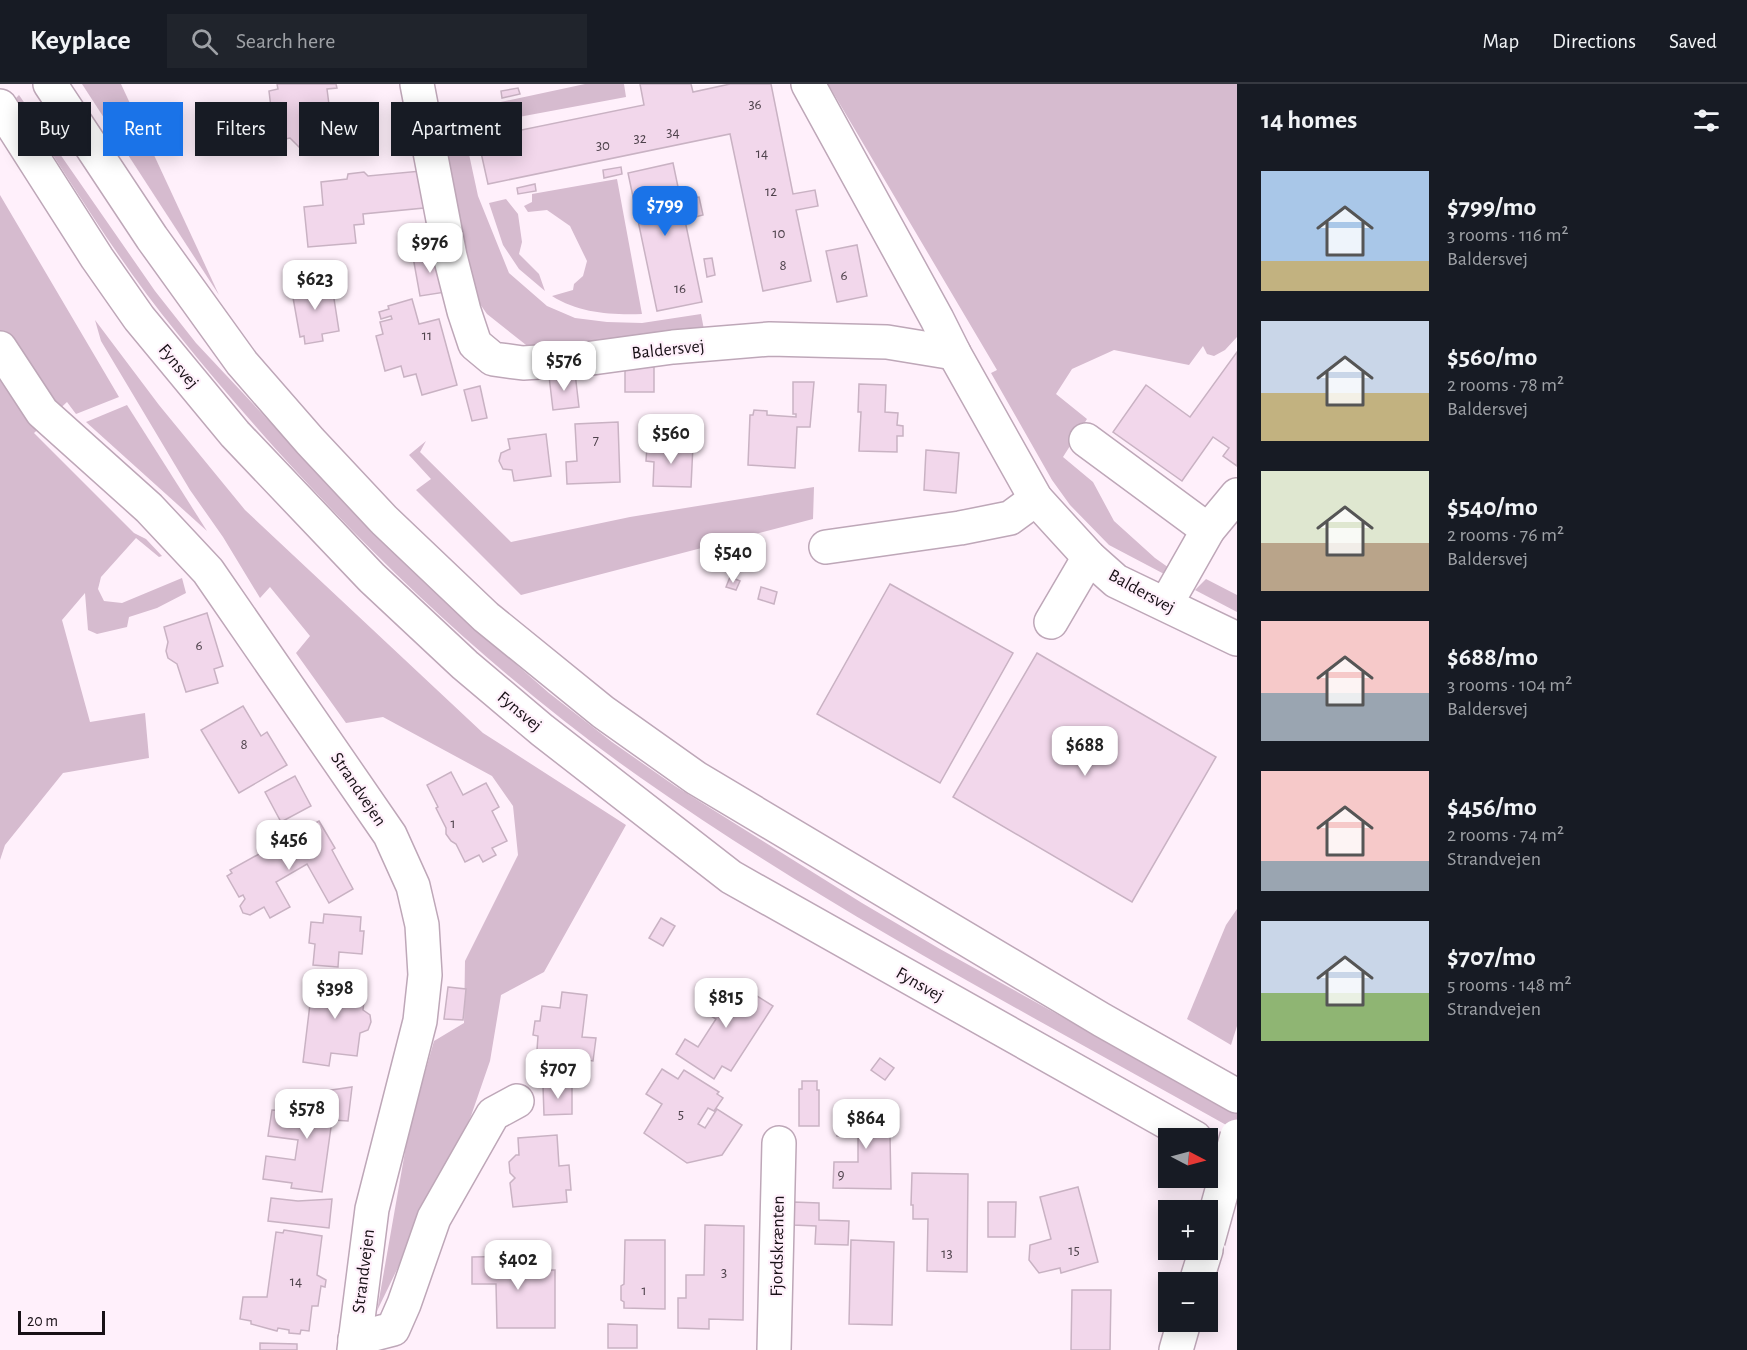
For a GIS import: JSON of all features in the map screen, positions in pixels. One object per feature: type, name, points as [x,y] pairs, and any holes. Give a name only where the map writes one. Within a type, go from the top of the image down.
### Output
[{"type":"street","points":[[50,84],[152,238],[242,363],[310,441],[384,520],[486,617],[603,712],[696,778],[1102,1020],[1237,1096]]},
{"type":"street","name":"Baldersvej","points":[[417,84],[450,256],[464,311],[475,344],[493,359],[523,363],[585,359],[673,347],[770,339],[887,342],[954,353]]},
{"type":"street","name":"Baldersvej","points":[[808,84],[1036,499],[1089,557],[1116,580],[1237,639]]},
{"type":"street","name":"Fynsvej","points":[[0,106],[97,258],[139,318],[235,434],[372,578],[465,665],[542,730],[731,877],[1177,1128]]},
{"type":"street","name":"Strandvejen","points":[[0,348],[42,412],[148,508],[208,571],[390,835],[413,886],[422,925],[425,975],[420,1022],[372,1209],[354,1344],[393,1329],[434,1218],[494,1114],[517,1101]]},
{"type":"street","points":[[1086,440],[1208,530]]},
{"type":"street","points":[[1166,604],[1208,530],[1237,495]]},
{"type":"street","points":[[826,547],[960,528],[1010,518],[1036,499]]},
{"type":"street","points":[[1051,622],[1089,557]]},
{"type":"street","points":[[1218,1205],[1237,1136]]},
{"type":"street","name":"Fjordskrænten","points":[[774,1350],[779,1143]]},
{"type":"street","points":[[1218,1152],[1237,1162]]},
{"type":"street","points":[[1176,1350],[1181,1332]]},
{"type":"shaded area","points":[[82,84],[121,84],[129,102],[103,102],[103,116]]},
{"type":"shaded area","points":[[585,84],[624,84],[626,97],[522,116],[522,102],[501,102]]},
{"type":"shaded area","points":[[828,84],[1237,84],[1237,337],[1225,350],[1214,356],[1207,354],[1203,346],[1189,365],[1114,350],[1072,369],[1056,394],[1087,419],[1063,457],[1093,482],[1114,521],[1155,558],[1172,570],[1166,575],[1109,545],[1070,505],[1052,480],[991,373],[997,370]]},
{"type":"shaded area","points":[[19,95],[24,102],[19,102],[16,98]]},
{"type":"shaded area","points":[[53,156],[61,156],[155,291],[196,343],[357,515],[456,612],[549,693],[612,742],[675,786],[862,903],[940,949],[1237,1114],[1237,1131],[934,962],[786,873],[641,778],[577,731],[514,680],[394,572],[281,455],[155,305]]},
{"type":"shaded area","points":[[129,156],[154,156],[219,295]]},
{"type":"shaded area","points":[[445,156],[469,156],[478,196],[509,273],[547,306],[575,318],[607,322],[642,323],[701,314],[705,335],[535,352],[487,314],[475,297]]},
{"type":"shaded area","points":[[617,179],[642,314],[595,312],[562,302],[552,296],[573,290],[574,284],[583,276],[587,261],[570,226],[547,210],[528,212],[524,206],[532,202],[532,194]]},
{"type":"shaded area","points":[[0,195],[119,397],[76,414],[67,402],[34,433],[134,533],[146,539],[162,556],[159,557],[136,538],[101,577],[98,589],[104,601],[122,603],[182,578],[186,593],[157,608],[129,617],[127,627],[97,634],[88,630],[85,593],[62,620],[90,722],[145,713],[149,758],[63,773],[5,845],[0,860]]},
{"type":"shaded area","points":[[506,199],[518,214],[522,242],[519,254],[539,274],[545,291],[519,269],[503,245],[489,203]]},
{"type":"shaded area","points":[[95,320],[159,405],[245,510],[483,733],[626,825],[544,972],[501,995],[490,1061],[471,1116],[377,1311],[409,1129],[434,1041],[464,1023],[465,961],[518,855],[513,806],[492,776],[383,717],[346,723],[296,653],[310,636],[270,587],[260,598],[223,537],[190,490],[101,341]]},
{"type":"shaded area","points":[[127,405],[207,531],[86,422]]},
{"type":"shaded area","points":[[426,441],[420,452],[511,542],[630,517],[814,487],[813,519],[521,595],[416,490],[431,479],[409,455]]},
{"type":"shaded area","points":[[1206,579],[1237,595],[1237,612],[1195,590]]},
{"type":"shaded area","points":[[1237,909],[1237,1026],[1231,1045],[1187,1019],[1226,925]]},
{"type":"building","points":[[277,84],[336,84],[337,88],[327,89],[329,102],[299,102],[299,147],[290,138],[287,139],[287,102],[270,102],[269,91],[278,89]]},
{"type":"building","points":[[640,84],[691,84],[693,92],[730,84],[771,84],[793,194],[815,190],[818,206],[796,210],[811,281],[763,291],[730,134],[488,184],[482,156],[522,156],[522,130],[644,105]]},
{"type":"building","points":[[518,88],[520,94],[502,98],[501,91]]},
{"type":"building","points":[[673,163],[702,302],[657,311],[628,173]]},
{"type":"building","points":[[621,167],[622,174],[604,178],[603,170]]},
{"type":"building","points":[[421,171],[424,208],[363,214],[364,224],[354,225],[356,243],[308,247],[304,207],[323,205],[321,182],[347,179],[348,174],[364,172],[368,176]]},
{"type":"building","points":[[535,184],[536,191],[518,194],[517,188]]},
{"type":"building","points":[[699,197],[703,215],[695,217],[692,198]]},
{"type":"building","points":[[857,245],[867,296],[837,302],[826,251]]},
{"type":"building","points":[[439,253],[446,292],[420,296],[413,257]]},
{"type":"building","points":[[712,258],[715,275],[707,277],[704,259]]},
{"type":"building","points":[[320,277],[321,287],[332,286],[339,331],[322,334],[323,341],[305,344],[304,336],[300,337],[292,292],[303,290],[301,280]]},
{"type":"building","points":[[412,299],[419,324],[439,319],[457,385],[422,395],[416,374],[404,377],[401,366],[385,371],[376,336],[383,334],[380,322],[392,319],[391,316],[381,319],[379,312],[389,309],[388,306]]},
{"type":"building","points":[[1237,352],[1237,466],[1223,456],[1229,448],[1213,437],[1182,481],[1113,432],[1146,385],[1190,417]]},
{"type":"building","points":[[625,367],[654,367],[654,392],[625,392]]},
{"type":"building","points":[[575,373],[579,407],[553,410],[549,376]]},
{"type":"building","points":[[793,382],[814,382],[810,427],[797,427],[795,468],[748,465],[750,415],[753,415],[754,410],[767,411],[767,415],[796,417],[796,414],[793,414]]},
{"type":"building","points":[[859,384],[886,385],[885,412],[898,413],[897,425],[903,426],[903,436],[897,436],[897,452],[859,451],[861,412],[858,412]]},
{"type":"building","points":[[480,386],[487,418],[472,421],[464,390]]},
{"type":"building","points":[[618,422],[620,482],[567,484],[566,462],[577,461],[575,424]]},
{"type":"building","points":[[546,434],[551,476],[514,481],[512,470],[503,469],[499,461],[501,453],[510,449],[508,439]]},
{"type":"building","points":[[655,444],[693,445],[691,487],[653,486],[654,462],[646,461],[647,446],[655,446]]},
{"type":"building","points":[[926,450],[959,453],[956,493],[924,490]]},
{"type":"building","points":[[730,577],[740,581],[736,590],[726,587]]},
{"type":"building","points":[[890,584],[1013,653],[940,783],[817,714]]},
{"type":"building","points":[[761,587],[777,592],[774,604],[758,599]]},
{"type":"building","points":[[207,613],[223,666],[214,669],[218,683],[186,692],[177,664],[168,658],[166,651],[168,642],[164,627]]},
{"type":"building","points":[[1037,653],[1216,757],[1132,902],[953,797]]},
{"type":"building","points":[[243,706],[261,736],[267,732],[287,765],[239,793],[201,730]]},
{"type":"building","points":[[451,772],[463,795],[486,783],[499,807],[492,811],[507,841],[492,848],[496,855],[483,862],[479,855],[465,862],[456,844],[446,834],[446,828],[436,808],[438,807],[427,785]]},
{"type":"building","points":[[295,776],[311,806],[281,822],[265,792]]},
{"type":"building","points":[[319,821],[335,848],[332,850],[353,889],[329,903],[307,864],[276,882],[290,907],[270,918],[264,907],[250,915],[243,913],[240,906],[245,899],[243,895],[239,897],[227,876],[232,873],[230,870]]},
{"type":"building","points":[[324,914],[361,917],[360,931],[364,931],[362,954],[339,952],[338,967],[313,965],[315,944],[309,943],[311,922],[323,923]]},
{"type":"building","points":[[661,918],[675,926],[663,946],[649,938]]},
{"type":"building","points":[[346,972],[355,984],[366,985],[363,1010],[370,1015],[371,1022],[368,1030],[360,1033],[357,1056],[331,1053],[329,1066],[303,1062],[313,979],[334,981]]},
{"type":"building","points":[[716,984],[732,994],[738,984],[773,1006],[731,1071],[722,1066],[714,1079],[676,1054],[685,1039],[698,1047],[716,1019],[699,1009]]},
{"type":"building","points":[[448,987],[466,989],[463,1020],[444,1019]]},
{"type":"building","points":[[562,992],[587,995],[582,1037],[596,1038],[593,1061],[579,1059],[580,1056],[537,1050],[538,1036],[533,1035],[535,1021],[540,1021],[542,1006],[560,1008]]},
{"type":"building","points":[[880,1058],[894,1068],[885,1080],[871,1070]]},
{"type":"building","points":[[662,1069],[678,1079],[684,1070],[719,1092],[717,1094],[723,1098],[714,1111],[708,1108],[698,1124],[705,1128],[717,1109],[742,1125],[722,1155],[687,1163],[644,1133],[662,1104],[646,1094]]},
{"type":"building","points":[[802,1081],[817,1081],[819,1126],[799,1126],[799,1089],[802,1089]]},
{"type":"building","points":[[543,1086],[572,1086],[572,1114],[544,1115]]},
{"type":"building","points":[[352,1087],[348,1121],[332,1120],[322,1192],[291,1188],[292,1183],[263,1179],[266,1156],[295,1160],[298,1140],[268,1136],[272,1110],[315,1112],[318,1092]]},
{"type":"building","points":[[837,1110],[893,1111],[893,1136],[890,1136],[891,1189],[833,1188],[834,1162],[858,1162],[858,1136],[837,1136]]},
{"type":"building","points":[[557,1135],[559,1166],[569,1165],[571,1190],[566,1190],[567,1202],[513,1207],[510,1183],[515,1178],[510,1173],[509,1162],[519,1155],[518,1138]]},
{"type":"building","points":[[912,1173],[968,1174],[967,1272],[927,1271],[928,1219],[913,1219]]},
{"type":"building","points":[[1078,1187],[1098,1262],[1061,1273],[1060,1268],[1039,1273],[1029,1260],[1030,1245],[1051,1239],[1040,1197]]},
{"type":"building","points":[[271,1198],[298,1201],[332,1199],[329,1228],[268,1221]]},
{"type":"building","points":[[793,1202],[819,1203],[819,1220],[849,1221],[848,1245],[815,1244],[816,1226],[793,1225]]},
{"type":"building","points":[[988,1202],[1016,1202],[1015,1237],[988,1237]]},
{"type":"building","points":[[705,1225],[744,1226],[743,1320],[709,1319],[709,1329],[678,1328],[678,1298],[686,1298],[686,1275],[704,1275]]},
{"type":"building","points":[[284,1230],[322,1236],[317,1275],[326,1280],[325,1287],[321,1286],[318,1306],[312,1306],[309,1331],[301,1330],[300,1334],[289,1333],[289,1330],[278,1328],[277,1331],[240,1319],[243,1297],[267,1297],[276,1232],[283,1233]]},
{"type":"building","points":[[625,1240],[665,1240],[665,1309],[624,1308],[624,1302],[621,1300],[621,1286],[624,1284]]},
{"type":"building","points":[[851,1240],[894,1242],[892,1325],[849,1324]]},
{"type":"building","points":[[528,1256],[528,1270],[555,1270],[555,1328],[497,1328],[496,1284],[472,1284],[472,1257]]},
{"type":"building","points":[[1072,1290],[1111,1290],[1110,1350],[1071,1350]]},
{"type":"building","points":[[608,1324],[637,1325],[637,1348],[608,1348]]},
{"type":"building","points":[[260,1343],[297,1344],[297,1350],[260,1350]]}]
